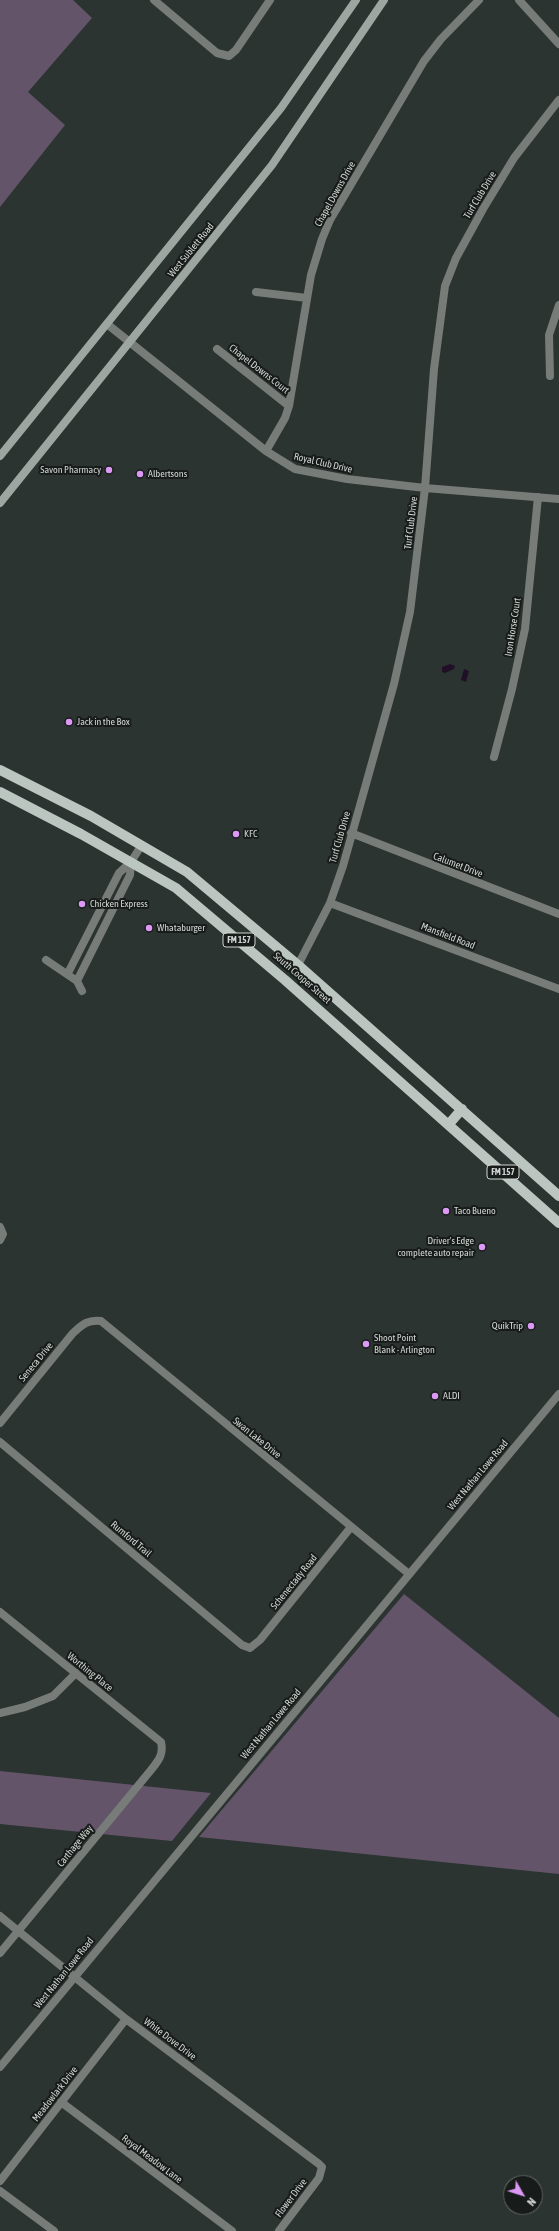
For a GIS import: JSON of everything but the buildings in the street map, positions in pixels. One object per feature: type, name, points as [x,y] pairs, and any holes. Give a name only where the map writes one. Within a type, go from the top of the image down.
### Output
[{"type":"main road","name":"West Sublett Road","points":[[0,456],[281,108],[356,0]]},
{"type":"main road","name":"West Sublett Road","points":[[0,503],[272,165],[384,0]]},
{"type":"main road","name":"South Cooper Street","points":[[0,770],[91,816],[187,872],[298,965],[559,1196]]},
{"type":"main road","name":"South Cooper Street","points":[[0,792],[81,834],[176,888],[216,920],[449,1124],[559,1223]]},
{"type":"main road","points":[[449,1124],[462,1109]]},
{"type":"street","points":[[154,0],[217,53],[229,56],[236,50],[270,0]]},
{"type":"street","name":"Chapel Downs Drive","points":[[266,451],[285,418],[289,406],[311,275],[330,220],[424,61],[441,39],[479,0]]},
{"type":"street","points":[[519,0],[559,44]]},
{"type":"street","name":"Turf Club Drive","points":[[298,965],[330,903],[399,662],[410,612],[425,488],[434,369],[445,286],[456,258],[482,209],[514,158],[559,100]]},
{"type":"street","points":[[256,292],[307,298]]},
{"type":"street","points":[[550,376],[548,335],[559,305]]},
{"type":"street","name":"Royal Club Drive","points":[[106,324],[266,451],[295,469],[347,479],[425,488],[559,498]]},
{"type":"street","name":"Chapel Downs Court","points":[[217,349],[289,406]]},
{"type":"street","name":"Iron Horse Court","points":[[494,757],[525,629],[538,497]]},
{"type":"street","name":"Calumet Drive","points":[[351,834],[559,914]]},
{"type":"street","points":[[68,973],[119,872],[131,862],[141,846]]},
{"type":"street","points":[[77,980],[130,875],[131,862]]},
{"type":"street","name":"Mansfield Road","points":[[330,903],[559,989]]},
{"type":"street","points":[[46,960],[77,980],[82,991]]},
{"type":"street","points":[[0,1227],[3,1234],[0,1239]]},
{"type":"street","name":"Seneca Drive","points":[[0,1423],[73,1333],[82,1324],[92,1319]]},
{"type":"street","name":"Swan Lake Drive","points":[[92,1319],[100,1321],[112,1329],[227,1427],[408,1574]]},
{"type":"street","name":"West Nathan Lowe Road","points":[[0,2067],[559,1394]]},
{"type":"street","name":"Rumford Trail","points":[[0,1442],[242,1645],[250,1648]]},
{"type":"street","name":"Schenectady Road","points":[[250,1648],[260,1640],[351,1527]]},
{"type":"street","name":"Worthing Place","points":[[0,1612],[160,1742],[163,1750]]},
{"type":"street","points":[[0,1713],[25,1707],[53,1696],[76,1673]]},
{"type":"street","name":"Carthage Way","points":[[0,1953],[161,1758],[163,1750]]},
{"type":"street","name":"White Dove Drive","points":[[0,1916],[126,2019],[319,2164],[322,2167],[319,2178]]},
{"type":"street","name":"Meadowlark Drive","points":[[0,2181],[126,2019]]},
{"type":"street","name":"Royal Meadow Lane","points":[[61,2102],[232,2231]]},
{"type":"street","name":"Flower Drive","points":[[279,2231],[319,2178]]},
{"type":"street","points":[[0,2191],[54,2231]]},
{"type":"shaded area","points":[[0,0],[73,0],[92,18],[28,92],[65,125],[0,207]]},
{"type":"shaded area","points":[[450,664],[455,666],[454,669],[445,673],[442,672],[442,667]]},
{"type":"shaded area","points":[[464,669],[469,671],[466,682],[461,680]]},
{"type":"shaded area","points":[[404,1594],[559,1718],[559,1874],[199,1837]]},
{"type":"shaded area","points":[[0,1771],[211,1793],[172,1841],[0,1824]]},
{"type":"place","name":"Savon Pharmacy","points":[[109,470]]},
{"type":"place","name":"Albertsons","points":[[140,474]]},
{"type":"place","name":"Jack in the Box","points":[[69,722]]},
{"type":"place","name":"KFC","points":[[236,834]]},
{"type":"place","name":"Chicken Express","points":[[82,904]]},
{"type":"place","name":"Whataburger","points":[[149,928]]},
{"type":"place","name":"Taco Bueno","points":[[446,1211]]},
{"type":"place","name":"Driver's Edge complete auto repair","points":[[482,1247]]},
{"type":"place","name":"QuikTrip","points":[[531,1326]]},
{"type":"place","name":"Shoot Point Blank - Arlington","points":[[366,1344]]},
{"type":"place","name":"ALDI","points":[[435,1396]]}]
